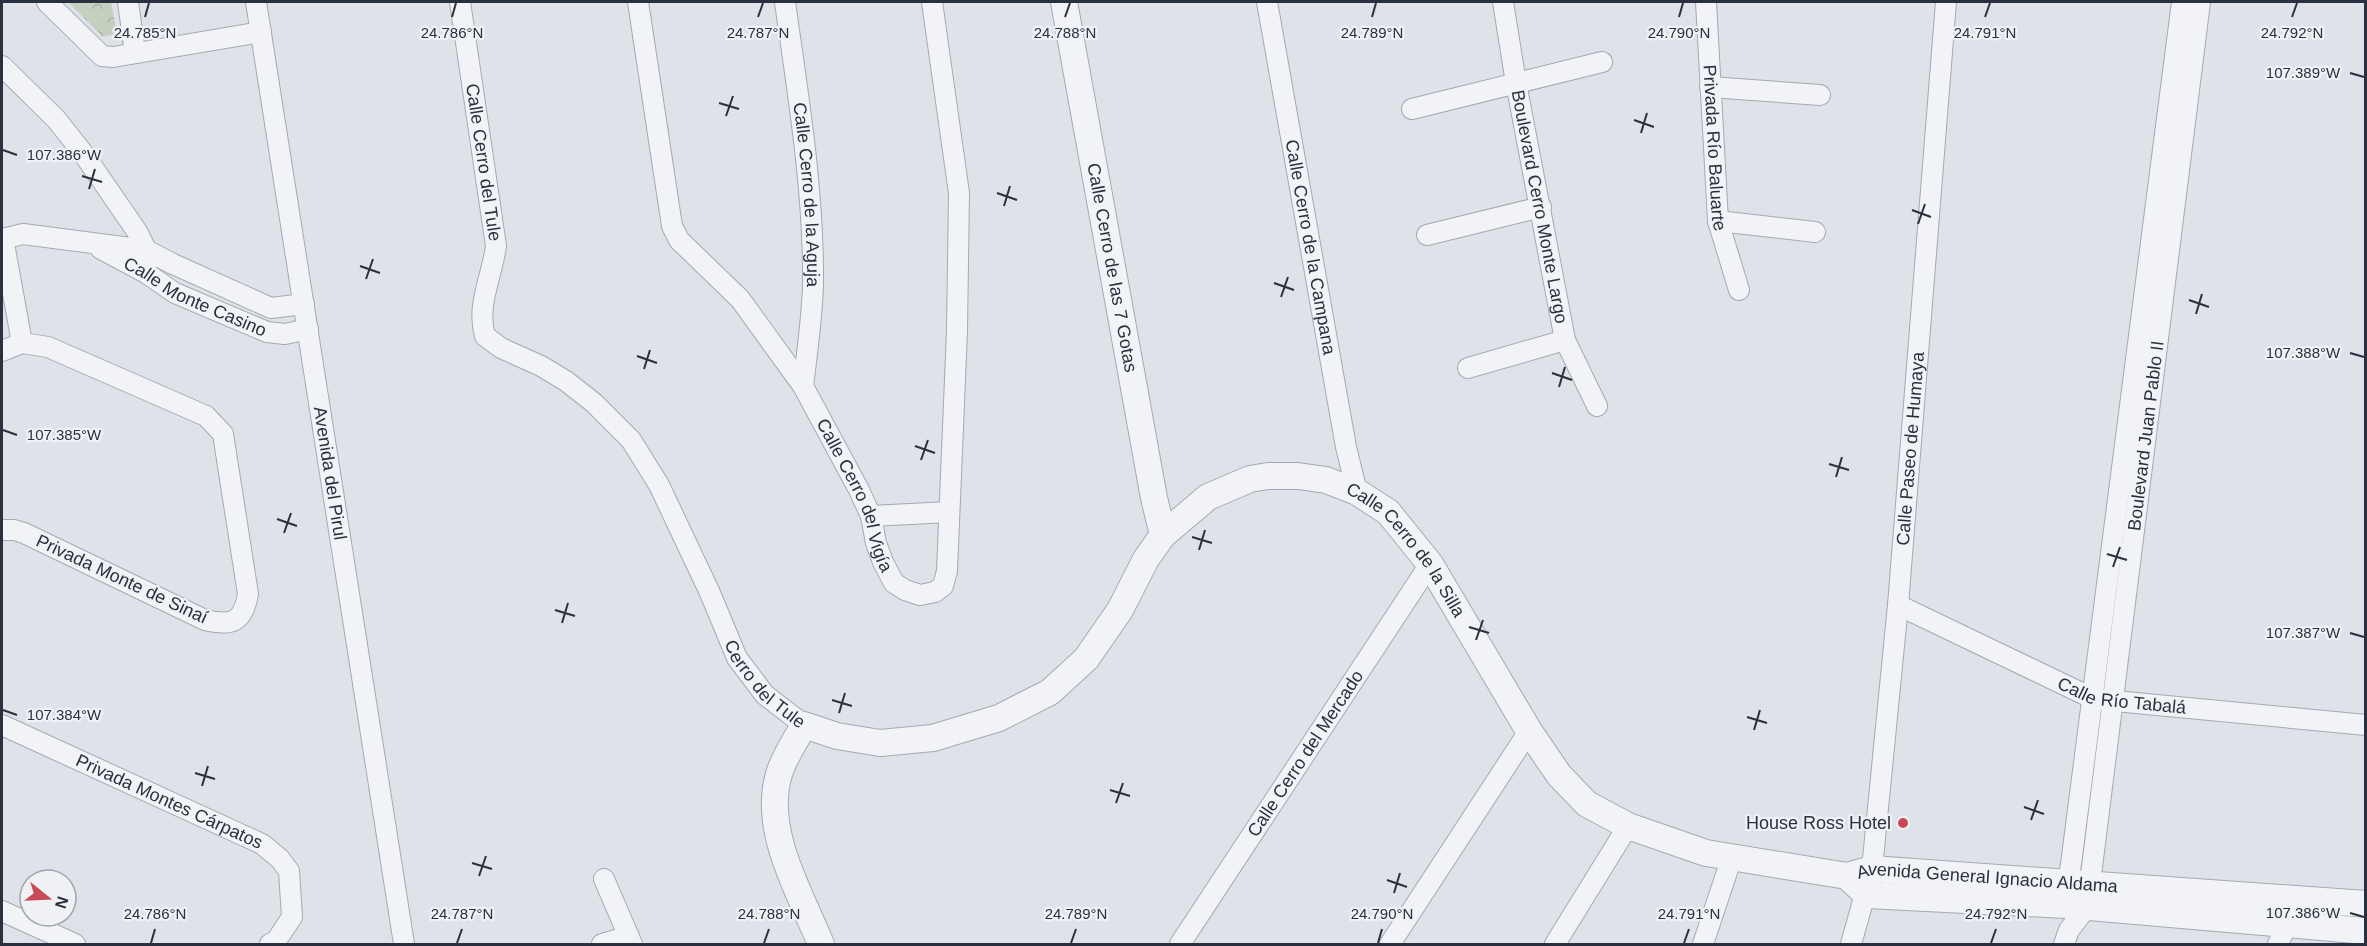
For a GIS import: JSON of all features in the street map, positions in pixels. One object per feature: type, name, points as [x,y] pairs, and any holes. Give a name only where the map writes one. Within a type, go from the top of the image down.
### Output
[{"type":"street","points":[[47,2],[102,57],[261,32]]},
{"type":"street","points":[[128,2],[135,53]]},
{"type":"street","name":"Avenida del Pirul","points":[[256,2],[404,945]]},
{"type":"street","name":"Calle Cerro del Tule","points":[[460,2],[496,246],[493,267],[484,296],[482,322]]},
{"type":"street","name":"Calle Cerro del Vigía","points":[[638,2],[672,226],[679,240],[740,299],[803,386],[859,490],[871,516],[876,543],[894,583],[905,591],[920,595],[935,592],[943,586],[947,572],[957,331],[959,193],[932,2]]},
{"type":"street","name":"Calle Cerro de la Aguja","points":[[785,2],[807,163],[812,246],[813,287],[803,386]]},
{"type":"street","name":"Calle Cerro de las 7 Gotas","points":[[1064,2],[1154,498],[1163,535]]},
{"type":"street","name":"Calle Cerro de la Campana","points":[[1267,2],[1346,447],[1357,492]]},
{"type":"street","name":"Boulevard Cerro Monte Largo","points":[[1503,2],[1516,83],[1565,340],[1597,406]]},
{"type":"street","name":"Privada Río Baluarte","points":[[1706,2],[1718,221],[1739,290]]},
{"type":"street","name":"Calle Paseo de Humaya","points":[[1851,945],[1867,895],[1872,868],[1898,605],[1946,2]]},
{"type":"street","name":"Boulevard Juan Pablo II","points":[[2074,909],[2094,699],[2182,2]]},
{"type":"street","name":"Boulevard Juan Pablo II","points":[[2074,909],[2114,702],[2200,2]]},
{"type":"street","points":[[1412,109],[1602,62]]},
{"type":"street","points":[[2,66],[56,119],[138,233],[146,250],[146,273]]},
{"type":"street","points":[[1710,87],[1820,95]]},
{"type":"street","points":[[1427,235],[1541,207]]},
{"type":"street","points":[[1718,221],[1815,232]]},
{"type":"street","name":"Calle Monte Casino","points":[[2,239],[23,234],[146,250],[271,308],[304,304]]},
{"type":"street","points":[[2,239],[22,343],[2,351]]},
{"type":"street","name":"Calle Monte Casino","points":[[88,242],[146,273],[175,293],[267,332],[285,334],[308,329]]},
{"type":"street","name":"Cerro del Tule","points":[[482,322],[484,336],[490,342],[541,366],[566,381],[594,403],[631,440],[659,485],[710,593],[737,658],[765,695],[804,724],[837,736],[880,743],[933,738],[999,718],[1050,692],[1086,659],[1120,610],[1146,559],[1163,535]]},
{"type":"street","points":[[1468,368],[1565,340]]},
{"type":"street","name":"Privada Monte de Sinaí","points":[[2,530],[24,533],[205,620],[221,624],[237,620],[246,611],[248,594],[223,434],[215,423],[206,416],[48,347],[22,343]]},
{"type":"street","name":"Calle Cerro de la Silla","points":[[1163,535],[1208,497],[1250,479],[1268,476],[1298,476],[1326,480],[1357,492],[1388,512],[1430,564],[1529,731],[1559,775],[1587,804],[1628,826],[1706,853],[1847,876]]},
{"type":"street","points":[[871,516],[949,512]]},
{"type":"street","name":"Calle Cerro del Mercado","points":[[1180,945],[1430,564]]},
{"type":"street","name":"Calle Río Tabalá","points":[[1898,605],[2094,699],[2365,721]]},
{"type":"street","points":[[804,724],[779,773],[773,809],[777,838],[821,945]]},
{"type":"street","name":"Privada Montes Cárpatos","points":[[2,726],[262,844],[280,859],[288,871],[292,917],[283,932],[270,945]]},
{"type":"street","points":[[1390,945],[1529,731]]},
{"type":"street","points":[[1555,945],[1628,826]]},
{"type":"street","points":[[1703,945],[1732,857]]},
{"type":"street","name":"Avenida General Ignacio Aldama","points":[[2366,904],[2300,899],[2074,909],[1872,868],[1847,876],[1867,895],[2074,909],[2283,934],[2366,931]]},
{"type":"street","points":[[602,945],[630,940],[604,879]]},
{"type":"street","points":[[2283,934],[2300,899]]},
{"type":"street","points":[[2,911],[75,945]]},
{"type":"green space","points":[[68,2],[111,2],[117,33],[103,37]]},
{"type":"place","name":"House Ross Hotel","points":[[1903,823]]}]
